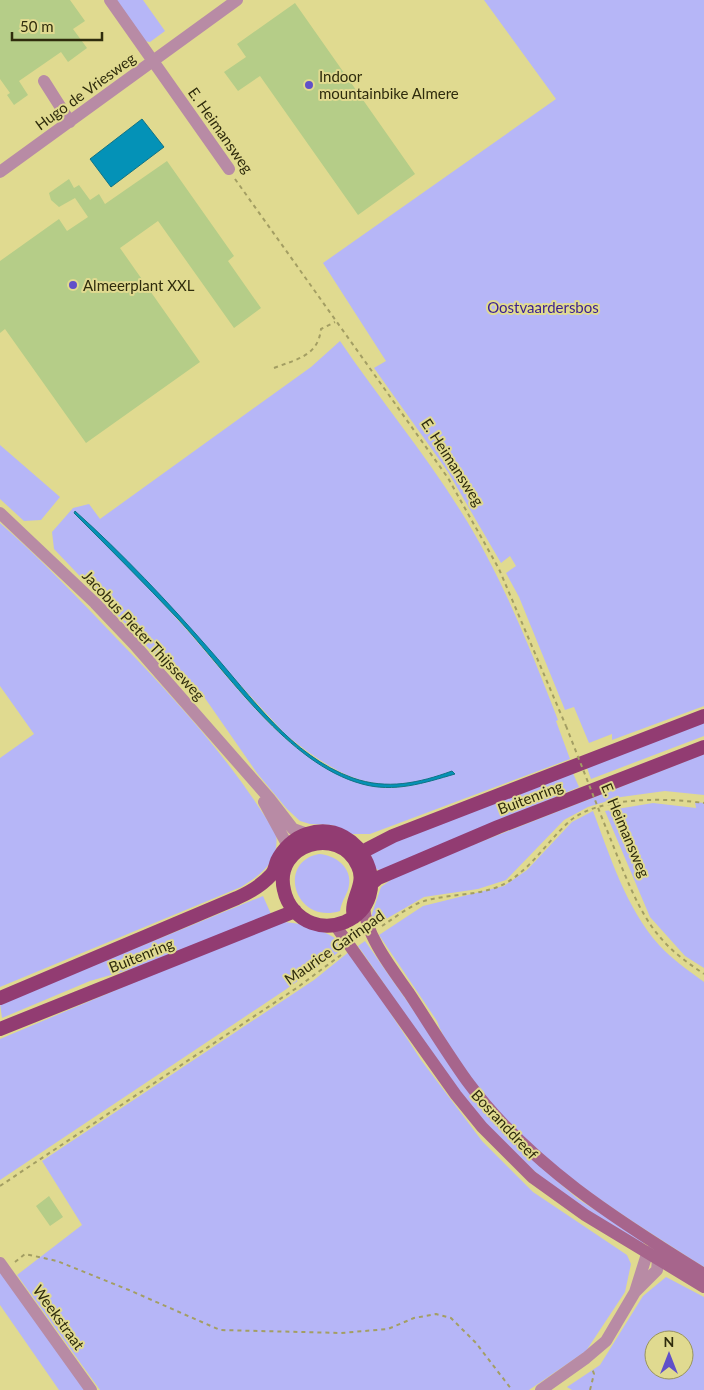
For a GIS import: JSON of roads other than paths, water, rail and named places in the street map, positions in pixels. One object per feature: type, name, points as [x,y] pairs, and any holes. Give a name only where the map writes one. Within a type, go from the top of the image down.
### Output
[{"type":"highway","name":"Buitenring","points":[[355,849],[394,836],[704,716]]},
{"type":"highway","name":"Buitenring","points":[[371,884],[378,878],[498,826],[704,747]]},
{"type":"highway","points":[[290,851],[307,834],[335,833],[355,849],[370,870],[371,884],[359,912],[336,925],[313,924],[294,911],[285,896],[279,874],[280,857],[290,851],[319,842],[355,849]]},
{"type":"highway","points":[[355,849],[355,861],[362,878],[360,890],[353,906],[359,912]]},
{"type":"highway","name":"Buitenring","points":[[0,998],[244,895],[272,885],[279,874]]},
{"type":"highway","name":"Buitenring","points":[[0,1029],[294,911]]},
{"type":"main road","name":"Bosranddreef","points":[[359,912],[379,948],[468,1082],[494,1114],[550,1169],[659,1247],[704,1274]]},
{"type":"main road","name":"Bosranddreef","points":[[359,912],[366,936],[379,948]]},
{"type":"main road","name":"Bosranddreef","points":[[336,925],[456,1095],[482,1126],[532,1177],[585,1215],[659,1262],[704,1287]]},
{"type":"street","name":"E. Heimansweg","points":[[110,0],[229,170]]},
{"type":"street","name":"Hugo de Vriesweg","points":[[0,172],[153,63],[237,0]]},
{"type":"street","points":[[44,81],[70,122]]},
{"type":"street","name":"Jacobus Pieter Thijsseweg","points":[[0,513],[95,603],[134,644],[293,829],[307,834]]},
{"type":"street","name":"Jacobus Pieter Thijsseweg","points":[[257,786],[290,851]]},
{"type":"street","points":[[541,1390],[586,1358],[606,1340],[635,1292],[647,1254],[659,1247]]},
{"type":"street","points":[[635,1292],[651,1278],[659,1262],[659,1247]]},
{"type":"street","name":"Weekstraat","points":[[3,1267],[91,1390]]},
{"type":"place","name":"Indoor mountainbike Almere","points":[[309,85]]},
{"type":"place","name":"Almeerplant XXL","points":[[73,285]]},
{"type":"park label","name":"Oostvaardersbos","points":[[543,307]]}]
